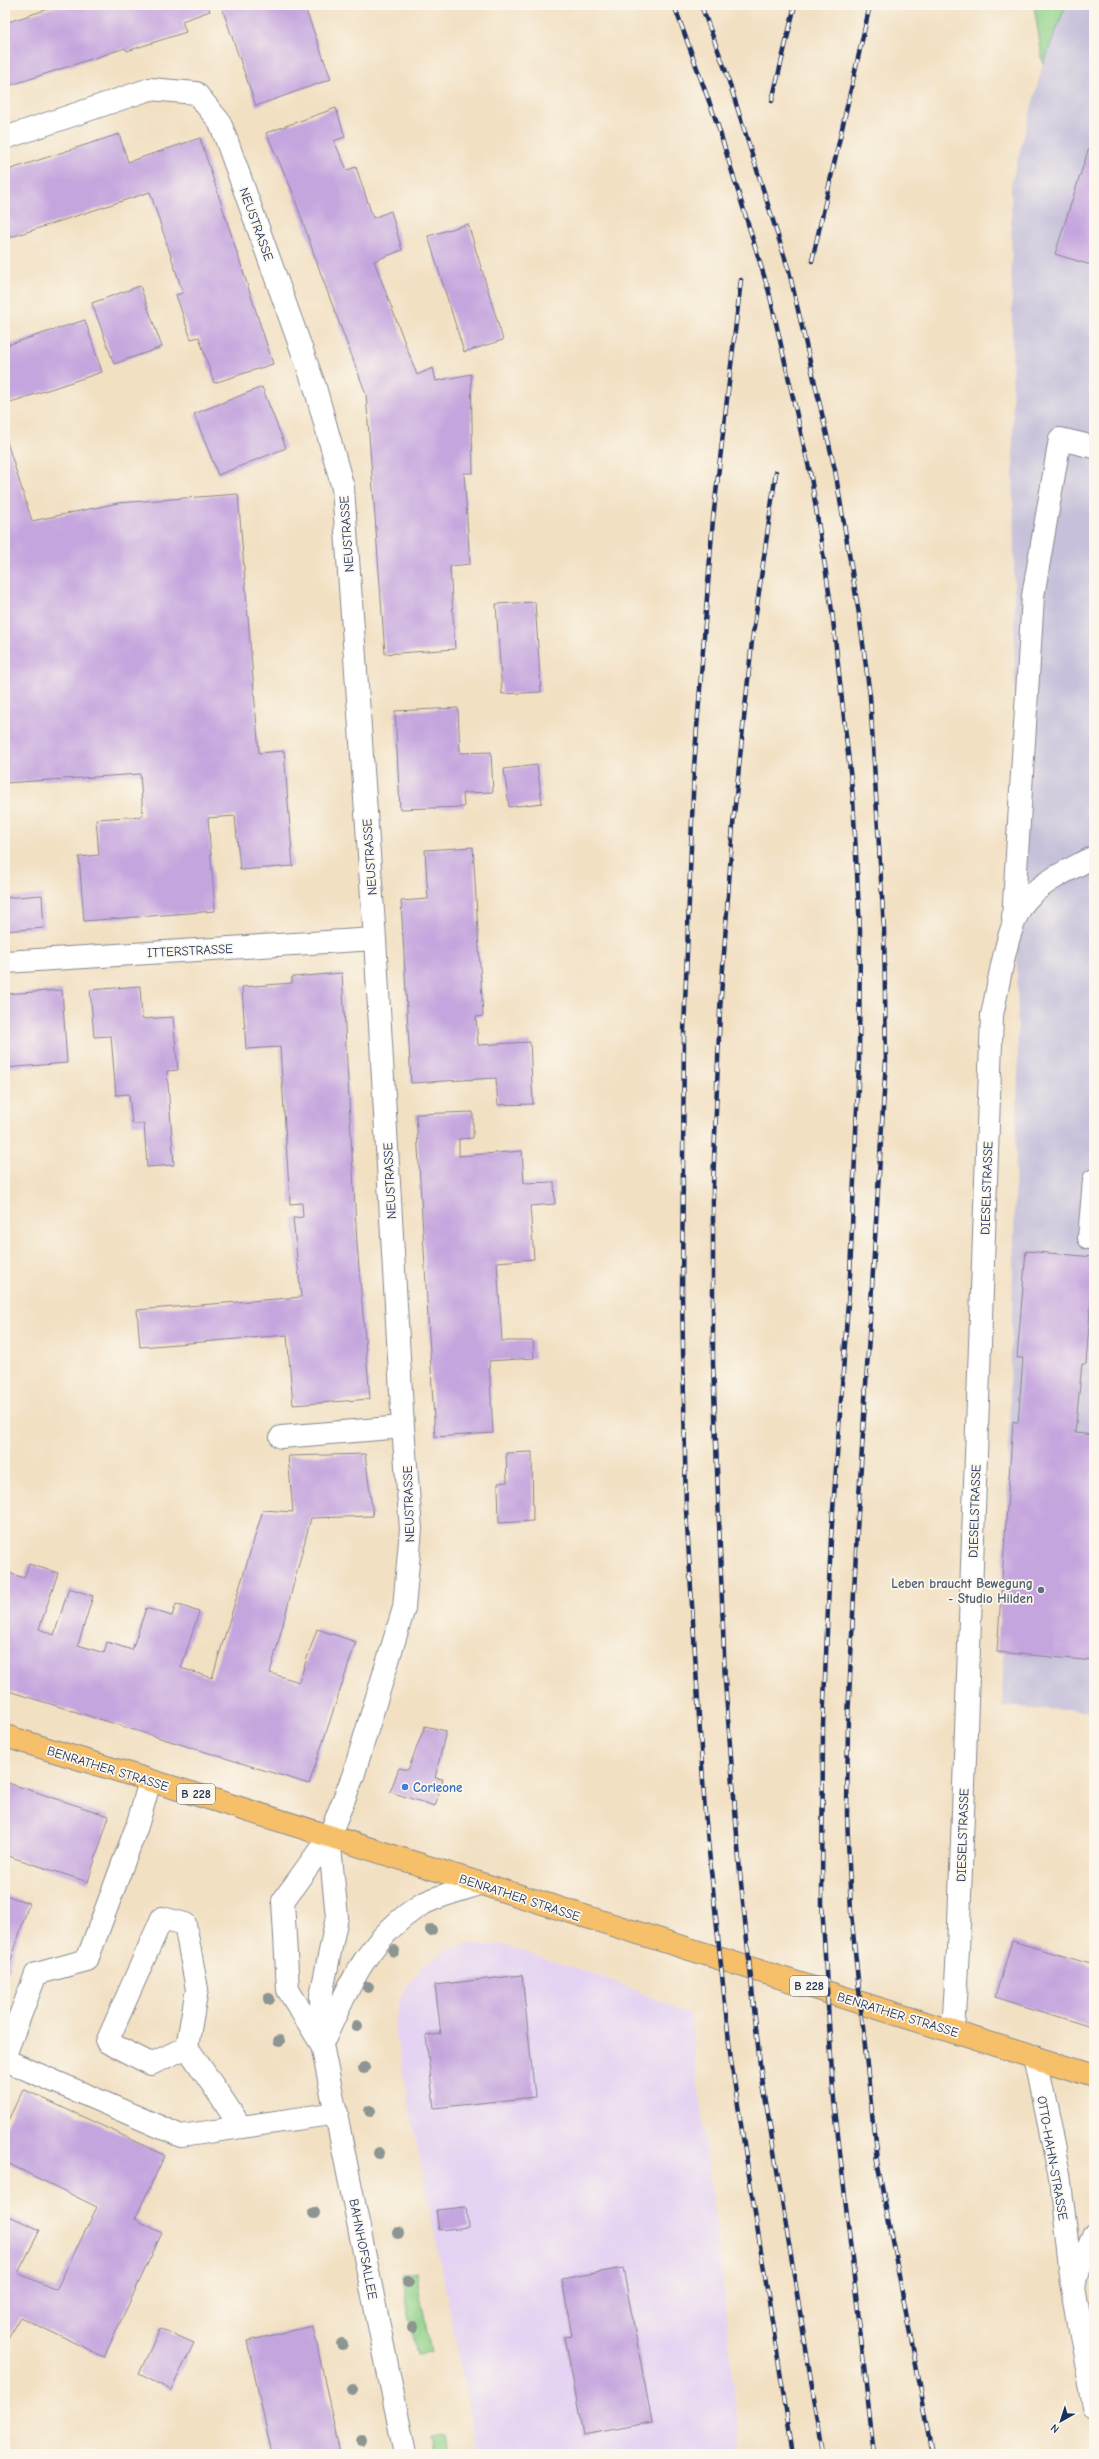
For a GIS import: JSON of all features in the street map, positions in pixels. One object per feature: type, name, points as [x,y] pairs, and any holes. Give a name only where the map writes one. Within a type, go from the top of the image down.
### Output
[{"type":"main road","name":"BENRATHER STRASSE","points":[[5,1736],[1035,2057]]},
{"type":"main road","name":"B 228","points":[[1035,2057],[1094,2076]]},
{"type":"street","name":"NEUSTRASSE","points":[[5,138],[150,89],[196,93],[219,121],[315,387],[343,488],[375,939],[403,1427],[411,1529],[404,1608],[355,1770],[329,1837]]},
{"type":"street","points":[[1013,922],[1033,596],[1060,439],[1094,447]]},
{"type":"street","points":[[1013,922],[1028,897],[1059,875],[1094,857]]},
{"type":"street","name":"DIESELSTRASSE","points":[[953,2031],[958,1950],[992,1015],[1013,922]]},
{"type":"street","name":"ITTERSTRASSE","points":[[5,962],[375,939]]},
{"type":"street","points":[[1089,1238],[1094,1180]]},
{"type":"street","points":[[281,1437],[403,1427]]},
{"type":"street","points":[[5,2055],[36,1974],[87,1960],[137,1826],[150,1781]]},
{"type":"street","name":"BAHNHOFSALLEE","points":[[322,2045],[288,1990],[283,1901],[329,1837]]},
{"type":"street","name":"BAHNHOFSALLEE","points":[[329,1837],[337,1917],[321,1996],[322,2045],[405,2454]]},
{"type":"street","points":[[322,2045],[351,1980],[386,1931],[420,1906],[479,1884]]},
{"type":"street","points":[[187,2047],[151,2064],[107,2042],[162,1918],[185,1924],[197,1989],[187,2047],[241,2127]]},
{"type":"street","name":"OTTO-HAHN-STRASSE","points":[[1035,2057],[1059,2173],[1072,2284],[1094,2407]]},
{"type":"street","points":[[5,2060],[182,2136],[337,2113]]},
{"type":"street","points":[[1072,2284],[1094,2234]]},
{"type":"shaded area","points":[[1066,5],[1094,5],[1094,1712],[1002,1706],[1018,1073],[1011,185],[1043,64]]},
{"type":"shaded area","points":[[468,1944],[503,1945],[614,1981],[689,2014],[718,2242],[740,2443],[738,2454],[478,2454],[394,2028],[402,1993],[422,1966],[446,1950]]},
{"type":"green space","points":[[1034,5],[1066,5],[1043,64]]},
{"type":"green space","points":[[416,2272],[431,2353],[417,2355],[401,2275]]},
{"type":"green space","points":[[445,2434],[448,2454],[436,2454],[433,2436]]},
{"type":"building","points":[[61,5],[208,5],[210,11],[182,21],[186,32],[127,51],[125,48],[5,87],[5,23]]},
{"type":"building","points":[[221,5],[304,5],[331,79],[256,106]]},
{"type":"building","points":[[336,108],[345,137],[334,141],[347,170],[356,167],[373,218],[391,211],[402,250],[374,261],[417,375],[433,368],[436,381],[471,374],[473,473],[464,473],[470,564],[450,566],[455,649],[385,654],[366,394],[323,280],[291,188],[266,133]]},
{"type":"building","points":[[119,134],[128,162],[200,138],[273,364],[214,383],[199,337],[191,339],[176,295],[183,293],[150,192],[5,239],[5,171]]},
{"type":"building","points":[[1092,138],[1094,138],[1094,266],[1055,254]]},
{"type":"building","points":[[468,224],[503,340],[464,352],[428,236]]},
{"type":"building","points":[[140,286],[162,347],[114,364],[92,303]]},
{"type":"building","points":[[85,320],[102,372],[5,404],[5,341],[7,345]]},
{"type":"building","points":[[262,387],[286,448],[218,475],[194,414]]},
{"type":"building","points":[[5,436],[32,521],[118,503],[238,494],[259,753],[284,751],[293,866],[240,870],[235,816],[208,818],[215,911],[84,921],[79,857],[99,855],[96,819],[143,816],[140,774],[5,783]]},
{"type":"building","points":[[535,602],[541,692],[502,694],[496,604]]},
{"type":"building","points":[[458,708],[460,753],[491,752],[493,792],[463,793],[464,807],[400,809],[395,711]]},
{"type":"building","points":[[537,765],[542,803],[509,807],[504,769]]},
{"type":"building","points":[[473,847],[483,1016],[476,1017],[478,1045],[530,1042],[533,1104],[498,1105],[496,1078],[411,1083],[401,901],[428,899],[425,850]]},
{"type":"building","points":[[42,895],[44,928],[5,931],[5,898]]},
{"type":"building","points":[[342,973],[357,1244],[370,1399],[293,1405],[287,1335],[140,1347],[137,1310],[301,1297],[293,1218],[303,1217],[302,1203],[290,1204],[280,1047],[246,1049],[242,987],[292,983],[292,977]]},
{"type":"building","points":[[140,986],[142,1019],[173,1017],[178,1070],[167,1071],[174,1165],[147,1167],[144,1124],[132,1124],[129,1094],[116,1095],[111,1036],[94,1037],[90,990]]},
{"type":"building","points":[[62,990],[67,1063],[5,1068],[5,994]]},
{"type":"building","points":[[473,1112],[473,1138],[459,1139],[459,1156],[522,1151],[524,1183],[554,1182],[555,1204],[530,1206],[534,1259],[497,1262],[502,1341],[533,1341],[534,1358],[489,1361],[493,1433],[435,1437],[416,1114]]},
{"type":"building","points":[[1026,1251],[1094,1257],[1086,1364],[1082,1364],[1075,1433],[1094,1435],[1094,1661],[997,1652],[1013,1421],[1018,1423],[1023,1358],[1017,1358]]},
{"type":"building","points":[[532,1452],[533,1521],[499,1523],[498,1483],[507,1482],[506,1453]]},
{"type":"building","points":[[365,1454],[373,1516],[311,1518],[270,1673],[299,1682],[317,1629],[356,1642],[309,1784],[5,1690],[5,1576],[6,1572],[24,1578],[29,1564],[58,1573],[39,1629],[54,1635],[69,1588],[93,1596],[78,1645],[104,1653],[107,1642],[132,1650],[146,1608],[172,1616],[176,1604],[199,1612],[181,1668],[212,1678],[263,1510],[293,1512],[288,1456]]},
{"type":"building","points":[[425,1726],[446,1731],[435,1778],[443,1779],[435,1806],[390,1792],[399,1768],[408,1770]]},
{"type":"building","points":[[5,1782],[109,1816],[88,1882],[5,1855]]},
{"type":"building","points":[[5,1895],[29,1903],[5,1980]]},
{"type":"building","points":[[1012,1941],[1094,1965],[1094,2028],[995,1997]]},
{"type":"building","points":[[522,1975],[535,2097],[434,2108],[426,2036],[441,2034],[435,1985]]},
{"type":"building","points":[[23,2089],[165,2155],[135,2219],[162,2233],[104,2357],[20,2317],[5,2343],[5,2214],[40,2230],[18,2273],[56,2290],[97,2207],[5,2162],[5,2127]]},
{"type":"building","points":[[466,2207],[468,2227],[439,2230],[436,2210]]},
{"type":"building","points":[[623,2268],[652,2422],[583,2435],[565,2337],[572,2336],[562,2279]]},
{"type":"building","points":[[313,2326],[340,2454],[272,2454],[247,2341]]},
{"type":"building","points":[[160,2328],[194,2343],[171,2390],[139,2374]]},
{"type":"railway","points":[[674,5],[718,126],[769,292],[811,477],[832,611],[853,798],[860,930],[859,1060],[850,1275],[831,1538],[823,1725],[822,1903],[833,2091],[874,2454]]},
{"type":"railway","points":[[701,5],[725,69],[789,271],[835,470],[859,614],[870,696],[884,929],[886,1060],[857,1530],[848,1719],[847,1815],[851,1913],[877,2161],[933,2454]]},
{"type":"railway","points":[[772,101],[795,5]]},
{"type":"railway","points":[[812,261],[870,5]]},
{"type":"railway","points":[[741,280],[713,519],[694,767],[684,1032],[682,1294],[686,1509],[705,1813],[731,2061],[793,2454]]},
{"type":"railway","points":[[776,472],[752,641],[733,825],[720,1010],[713,1186],[713,1363],[725,1681],[740,1873],[760,2065],[823,2454]]},
{"type":"place","name":"Leben braucht Bewegung - Studio Hilden","points":[[1041,1590]]},
{"type":"place","name":"Corleone","points":[[405,1787]]}]
